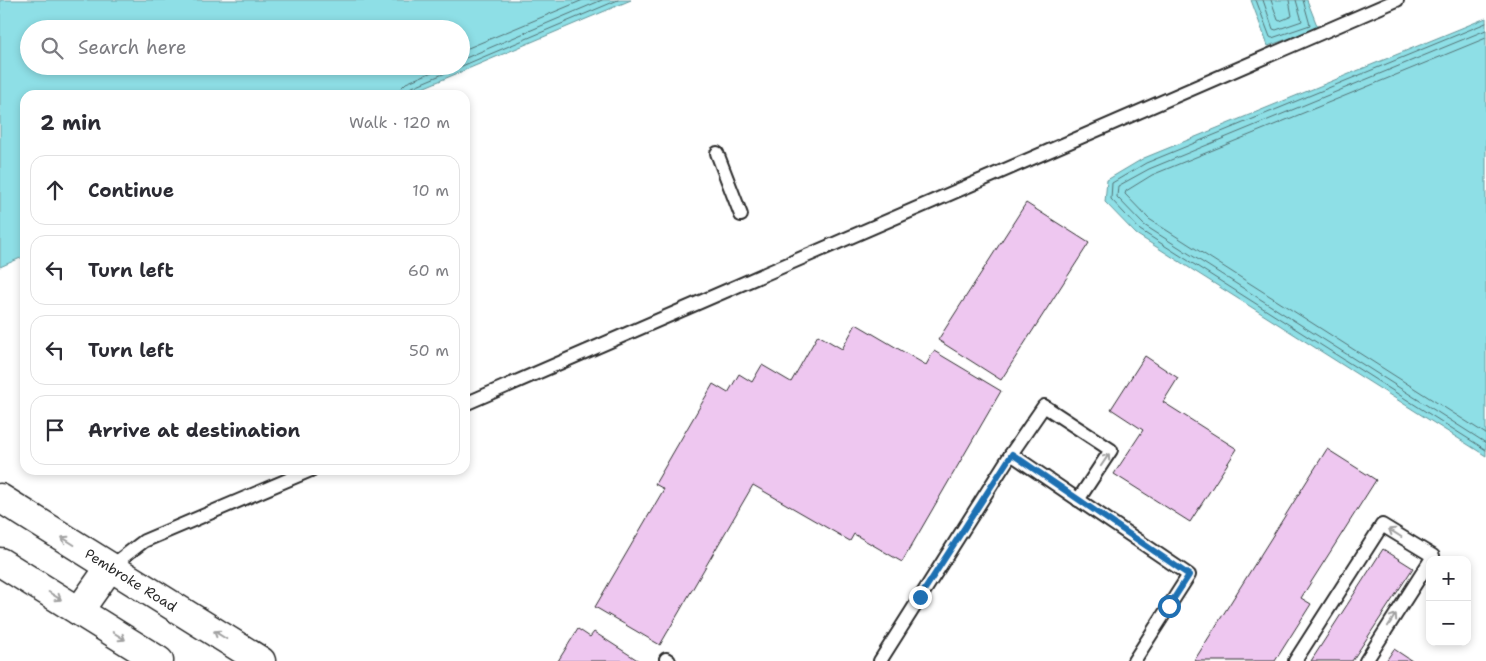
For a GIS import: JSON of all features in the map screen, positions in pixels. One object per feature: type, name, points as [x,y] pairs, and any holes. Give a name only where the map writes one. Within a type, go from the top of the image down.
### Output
[{"type":"main road","name":"Pembroke Road","points":[[0,498],[261,661]]},
{"type":"main road","points":[[0,562],[158,661]]},
{"type":"main road","points":[[79,611],[110,566]]},
{"type":"lane","points":[[470,402],[1397,0]]},
{"type":"lane","points":[[717,153],[741,215]]},
{"type":"lane","points":[[880,661],[1044,406],[1111,450],[1078,500]]},
{"type":"lane","points":[[1012,454],[1189,575],[1134,661]]},
{"type":"lane","points":[[110,566],[144,541],[299,475]]},
{"type":"lane","points":[[1295,661],[1382,525],[1433,556]]},
{"type":"lane","points":[[1366,661],[1426,566]]},
{"type":"water","points":[[0,0],[631,0],[470,68],[470,20],[20,20],[20,75],[453,75],[418,90],[20,90],[20,258],[0,267]]},
{"type":"water","points":[[1251,0],[1307,0],[1318,28],[1268,46]]},
{"type":"water","points":[[1486,18],[1486,456],[1136,234],[1105,202],[1107,180],[1144,158]]},
{"type":"building","points":[[1026,203],[1089,243],[1001,380],[938,340]]},
{"type":"building","points":[[856,324],[926,365],[934,351],[1001,391],[902,562],[854,534],[850,541],[753,485],[660,645],[595,607],[664,489],[655,484],[713,384],[728,393],[739,374],[752,382],[762,365],[791,382],[818,335],[842,349]]},
{"type":"building","points":[[1145,356],[1178,378],[1163,402],[1237,449],[1190,522],[1114,474],[1143,430],[1111,409]]},
{"type":"building","points":[[1327,449],[1376,480],[1301,598],[1311,604],[1275,661],[1194,661]]},
{"type":"building","points":[[1383,549],[1413,568],[1352,661],[1311,661]]},
{"type":"building","points":[[578,629],[590,637],[594,632],[639,661],[558,661]]},
{"type":"building","points":[[1394,649],[1412,661],[1386,661]]},
{"type":"route","points":[[920,597],[1012,454],[1189,575],[1169,606]]}]
